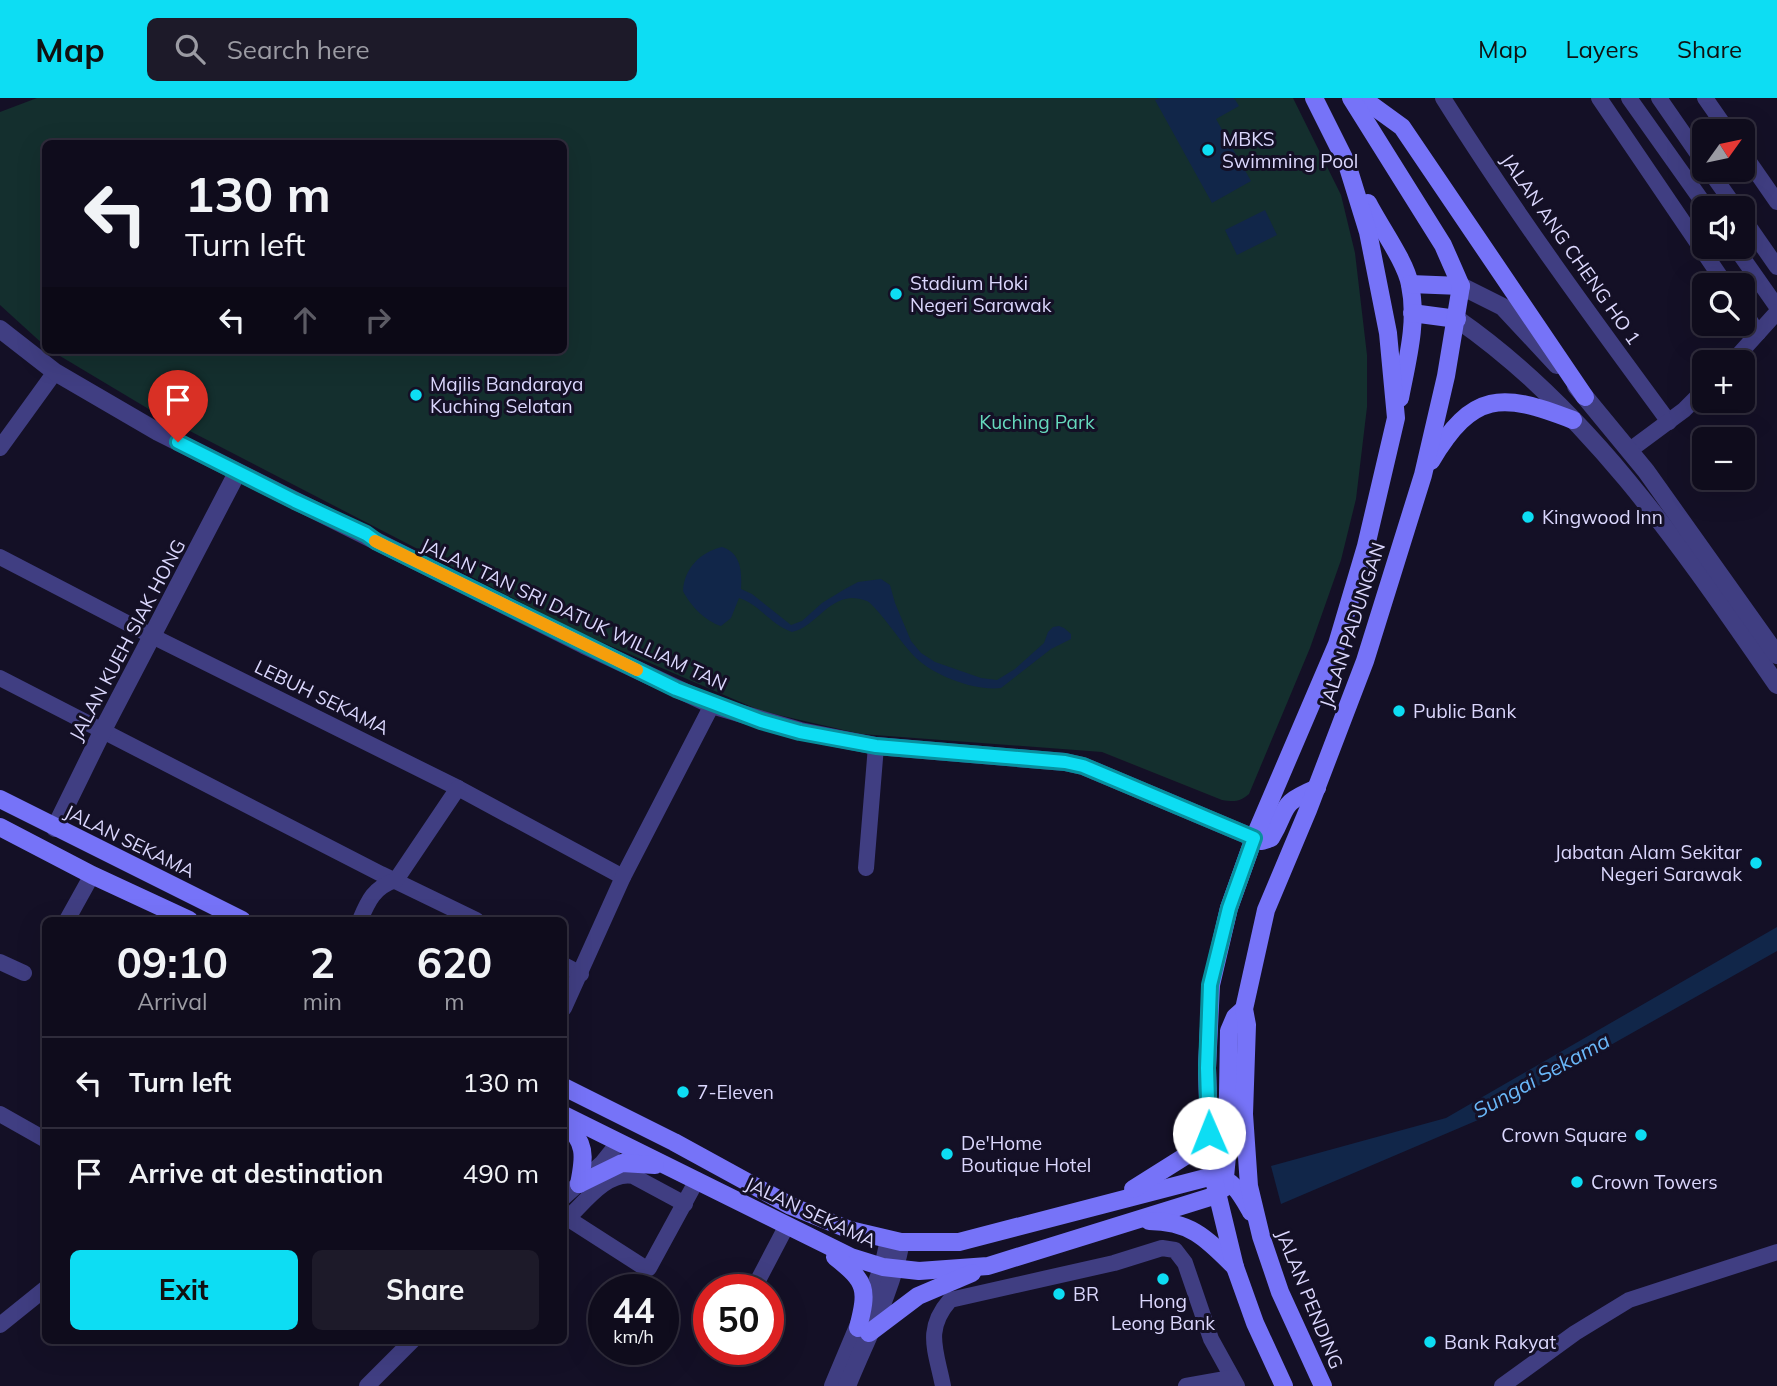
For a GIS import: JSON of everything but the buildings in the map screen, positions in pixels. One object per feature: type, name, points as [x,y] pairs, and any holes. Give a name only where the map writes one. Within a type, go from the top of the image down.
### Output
[{"type":"main road","name":"JALAN PADUNGAN","points":[[1217,1195],[1220,1177],[1209,1133],[1207,1068],[1210,985],[1229,908],[1254,838],[1337,644],[1366,547],[1396,418],[1388,332],[1368,232],[1347,164],[1314,98]]},
{"type":"main road","points":[[1351,98],[1443,245],[1461,286],[1410,284]]},
{"type":"main road","points":[[1362,98],[1402,127],[1585,397]]},
{"type":"main road","points":[[1347,164],[1405,269],[1410,284],[1413,326],[1396,418]]},
{"type":"main road","name":"JALAN PADUNGAN","points":[[1250,1186],[1244,1114],[1247,1025],[1244,1009],[1266,910],[1317,788],[1365,661],[1423,475],[1457,319],[1461,286]]},
{"type":"main road","points":[[1412,313],[1457,319]]},
{"type":"main road","points":[[1423,475],[1448,433],[1475,410],[1494,403],[1511,402],[1542,408],[1573,420]]},
{"type":"main road","points":[[1254,838],[1262,841],[1271,838],[1285,806],[1291,800],[1317,788]]},
{"type":"main road","name":"JALAN SEKAMA","points":[[0,799],[236,917]]},
{"type":"main road","points":[[0,827],[92,875],[183,917]]},
{"type":"main road","points":[[55,828],[55,838],[62,845],[146,888],[162,907]]},
{"type":"main road","points":[[1244,1009],[1235,1017],[1229,1031],[1220,1177],[1242,1196],[1258,1224]]},
{"type":"main road","name":"JALAN SEKAMA","points":[[567,1089],[674,1142],[792,1206],[850,1230],[895,1241],[959,1242],[1040,1223],[1111,1201],[1220,1177]]},
{"type":"main road","points":[[567,1092],[575,1101],[612,1121],[617,1127],[618,1143]]},
{"type":"main road","name":"JALAN SEKAMA","points":[[567,1117],[815,1241],[851,1257],[889,1268],[936,1271],[988,1266],[1217,1195]]},
{"type":"main road","points":[[567,1124],[582,1145],[584,1160],[579,1184]]},
{"type":"main road","points":[[1111,1201],[1178,1163],[1195,1150],[1209,1133]]},
{"type":"main road","points":[[579,1184],[622,1164],[667,1166]]},
{"type":"main road","name":"JALAN PENDING","points":[[1250,1186],[1258,1224],[1280,1292],[1323,1386]]},
{"type":"main road","points":[[1217,1195],[1235,1266],[1255,1322],[1284,1386]]},
{"type":"main road","points":[[1134,1222],[1166,1221],[1181,1224],[1210,1242],[1235,1266]]},
{"type":"main road","points":[[815,1241],[855,1272],[863,1287],[863,1330]]},
{"type":"main road","points":[[863,1330],[918,1296],[988,1266]]},
{"type":"street","name":"JALAN ANG CHENG HO 1","points":[[1443,98],[1487,169],[1669,422]]},
{"type":"street","points":[[1599,98],[1718,273]]},
{"type":"street","points":[[1629,98],[1698,196]]},
{"type":"street","points":[[1659,98],[1692,146]]},
{"type":"street","points":[[1705,98],[1720,119]]},
{"type":"street","points":[[1755,170],[1777,202]]},
{"type":"street","points":[[1755,235],[1777,266]]},
{"type":"street","points":[[1743,259],[1777,307]]},
{"type":"street","points":[[1461,286],[1503,307],[1585,397],[1630,450],[1777,655]]},
{"type":"street","points":[[1743,350],[1777,312]]},
{"type":"street","points":[[1457,319],[1534,381],[1631,484],[1721,604],[1777,685]]},
{"type":"street","points":[[1755,328],[1758,333]]},
{"type":"street","name":"JALAN TAN SRI DATUK WILLIAM TAN","points":[[0,329],[55,372],[158,432],[572,639],[712,705],[800,732],[876,746],[1065,762],[1083,766],[1254,838]]},
{"type":"street","points":[[0,448],[55,372]]},
{"type":"street","points":[[1630,450],[1669,422],[1692,401]]},
{"type":"street","name":"JALAN KUEH SIAK HONG","points":[[55,828],[237,472]]},
{"type":"street","name":"LEBUH SEKAMA","points":[[0,557],[458,788],[623,877]]},
{"type":"street","points":[[0,678],[470,917]]},
{"type":"street","points":[[567,1002],[623,877],[712,705]]},
{"type":"street","points":[[866,869],[876,746]]},
{"type":"street","points":[[362,917],[375,890],[396,880],[458,788]]},
{"type":"street","points":[[69,917],[92,875]]},
{"type":"street","points":[[0,962],[24,973]]},
{"type":"street","points":[[567,967],[581,974]]},
{"type":"street","points":[[0,1114],[42,1138]]},
{"type":"street","points":[[567,1195],[603,1163],[618,1143]]},
{"type":"street","points":[[567,1216],[611,1180],[624,1175],[633,1176],[685,1204]]},
{"type":"street","points":[[567,1219],[645,1268],[652,1265],[697,1180]]},
{"type":"street","points":[[761,1274],[786,1227]]},
{"type":"street","points":[[833,1386],[863,1330],[889,1268],[895,1241]]},
{"type":"street","points":[[943,1386],[933,1335],[939,1314],[950,1300],[1114,1263],[1162,1248],[1175,1250],[1185,1263],[1211,1339],[1234,1382],[1186,1386]]},
{"type":"street","points":[[1502,1386],[1575,1333],[1629,1300],[1777,1252]]},
{"type":"street","points":[[0,1325],[42,1291]]},
{"type":"street","points":[[847,1386],[863,1330]]},
{"type":"street","points":[[367,1386],[409,1344]]},
{"type":"green space","name":"Kuching Park","points":[[37,98],[1293,98],[1341,195],[1355,253],[1367,355],[1367,407],[1356,499],[1341,560],[1310,648],[1249,794],[1237,801],[1222,800],[1102,752],[861,734],[761,711],[576,631],[157,414],[57,354],[567,354],[567,140],[42,140],[42,343],[0,305],[0,112]]},
{"type":"water","name":"MBKS Swimming Pool","points":[[1234,98],[1239,106],[1216,119],[1251,181],[1212,203],[1155,100]]},
{"type":"water","points":[[1265,210],[1277,235],[1237,255],[1225,230]]},
{"type":"water","points":[[722,547],[737,558],[741,589],[752,594],[791,625],[802,621],[822,603],[858,582],[881,579],[890,585],[911,641],[921,653],[935,662],[981,678],[997,680],[1015,669],[1044,643],[1053,627],[1064,628],[1071,634],[1071,639],[1051,649],[1001,688],[990,688],[967,685],[924,665],[871,604],[861,599],[851,598],[834,603],[807,625],[792,632],[739,598],[731,618],[721,626],[699,612],[683,591],[686,576],[700,557]]},
{"type":"water","name":"Sungai Sekama","points":[[1777,927],[1777,951],[1478,1120],[1281,1204],[1271,1166],[1446,1118]]},
{"type":"slow traffic","points":[[375,541],[637,670]]},
{"type":"place","name":"MBKS Swimming Pool","points":[[1208,150]]},
{"type":"place","name":"Stadium Hoki Negeri Sarawak","points":[[896,294]]},
{"type":"place","name":"Majlis Bandaraya Kuching Selatan","points":[[416,395]]},
{"type":"place","name":"Kingwood Inn","points":[[1528,517]]},
{"type":"place","name":"Public Bank","points":[[1399,711]]},
{"type":"place","name":"Jabatan Alam Sekitar Negeri Sarawak","points":[[1756,863]]},
{"type":"place","name":"7-Eleven","points":[[683,1092]]},
{"type":"place","name":"Crown Square","points":[[1641,1135]]},
{"type":"place","name":"De'Home Boutique Hotel","points":[[947,1154]]},
{"type":"place","name":"Crown Towers","points":[[1577,1182]]},
{"type":"place","name":"Hong Leong Bank","points":[[1163,1279]]},
{"type":"place","name":"BR","points":[[1059,1294]]},
{"type":"place","name":"Bank Rakyat","points":[[1430,1342]]},
{"type":"route","points":[[178,442],[584,645],[712,705],[800,732],[876,746],[1042,759],[1083,766],[1254,838],[1229,908],[1210,985],[1207,1068],[1209,1133]]}]
